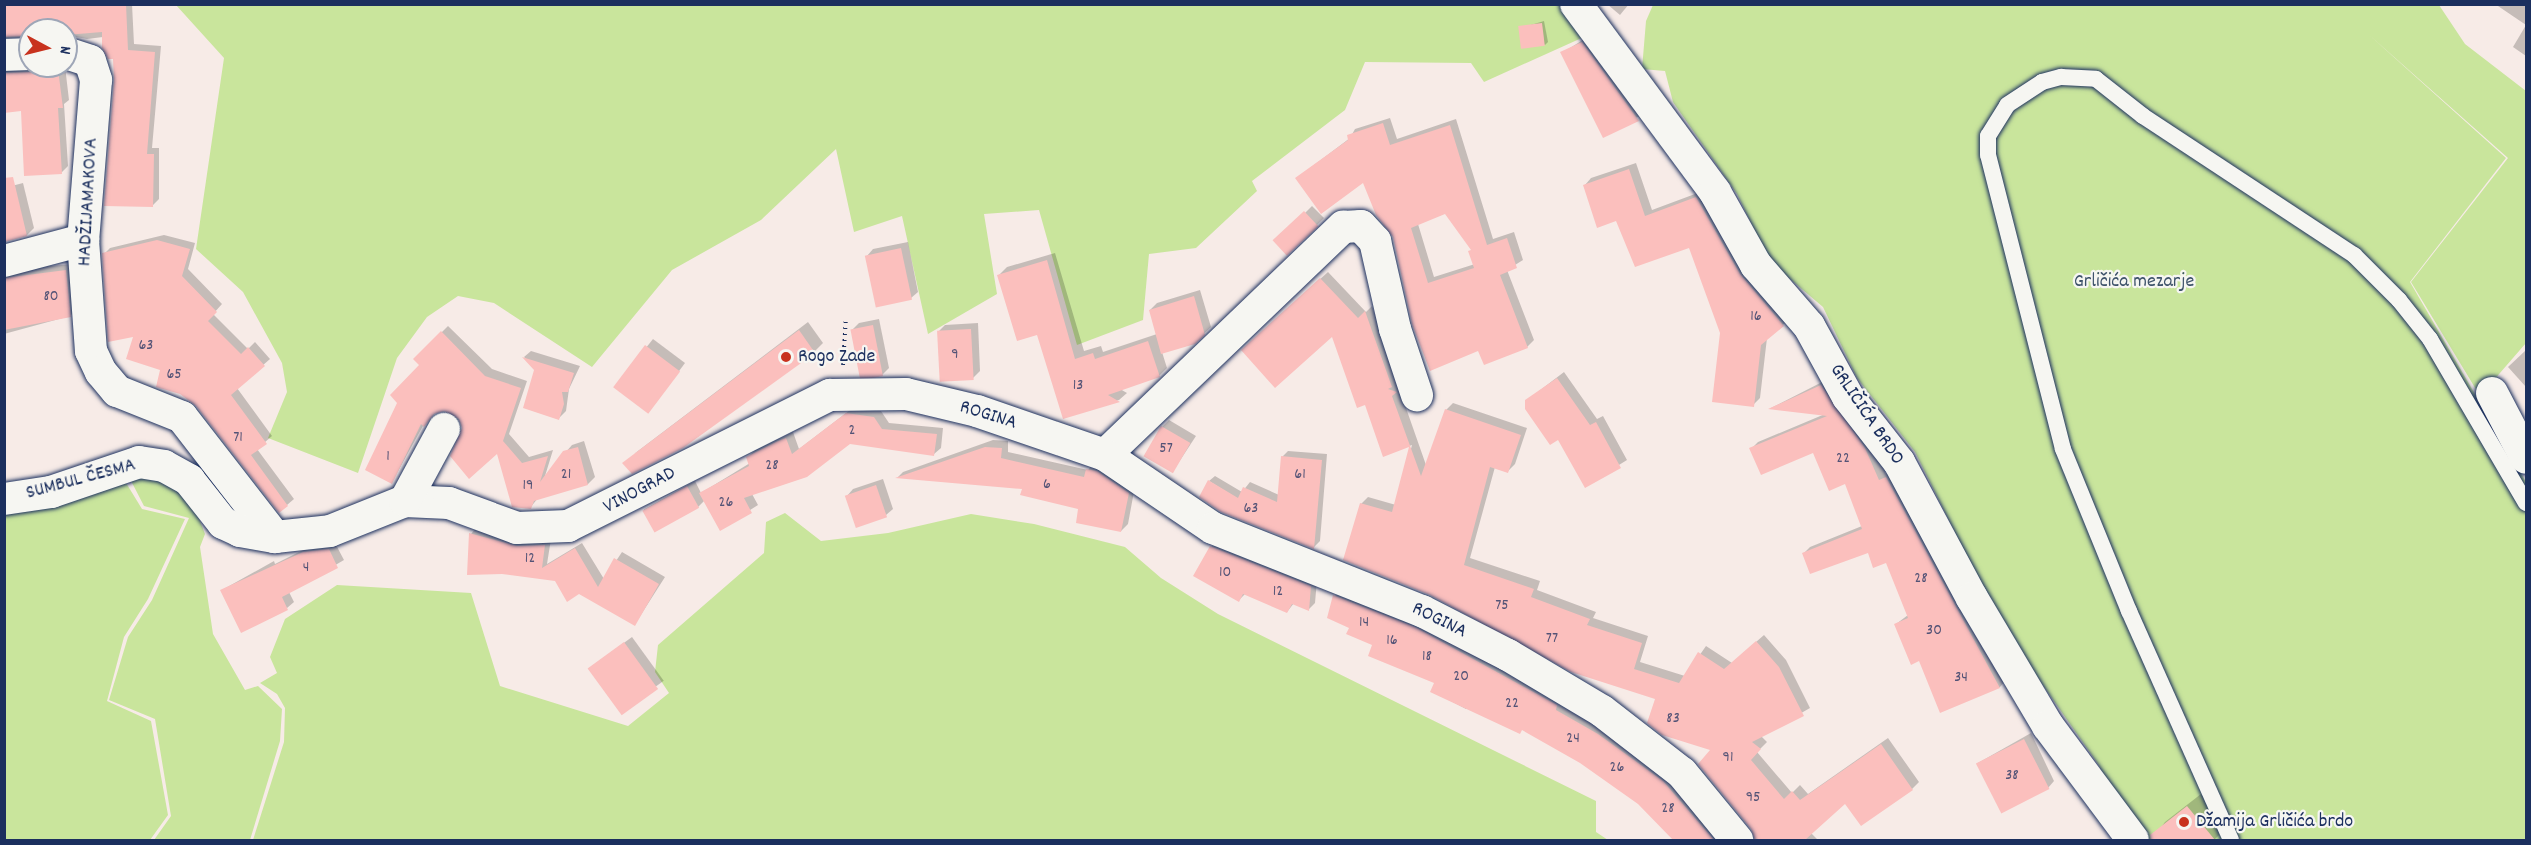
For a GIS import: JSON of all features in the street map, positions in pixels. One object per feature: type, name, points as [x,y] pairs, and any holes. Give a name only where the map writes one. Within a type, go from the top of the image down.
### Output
[{"type":"street","name":"GRLIČIĆA BRDO","points":[[1576,4],[1715,192],[1756,265],[1809,326],[1848,397],[1899,462],[1972,598],[2048,726],[2133,840]]},
{"type":"street","name":"HADŽIJAMAKOVA","points":[[78,57],[90,61],[96,80],[83,240],[91,351],[101,372],[117,391],[182,417],[275,537]]},
{"type":"street","points":[[1105,455],[1343,227],[1361,226],[1375,241],[1395,329],[1418,395]]},
{"type":"street","points":[[4,261],[83,240]]},
{"type":"street","points":[[2492,393],[2526,458]]},
{"type":"street","name":"ROGINA","points":[[867,395],[906,394],[977,411],[1105,455],[1213,528],[1422,611],[1554,681],[1602,711],[1682,773],[1737,840]]},
{"type":"street","name":"VINOGRAD","points":[[275,537],[330,531],[405,501],[449,502],[517,528],[568,526],[830,395],[867,395]]},
{"type":"street","points":[[405,501],[444,429]]},
{"type":"street","name":"SUMBUL ČESMA","points":[[4,499],[51,492],[139,462],[164,466],[189,480],[223,523],[240,531],[275,537]]},
{"type":"lane","points":[[2231,840],[2128,611],[2063,449],[1988,156],[1988,136],[2007,105],[2042,82],[2061,77],[2096,79],[2144,116],[2354,255],[2399,300],[2430,339],[2526,503]]},
{"type":"path","points":[[830,395],[843,372],[846,317]]},
{"type":"green space","points":[[1566,4],[1595,32],[1484,82],[1471,63],[1365,62],[1345,110],[1252,181],[1257,191],[1196,248],[1149,254],[1143,320],[1077,345],[1039,210],[984,214],[997,294],[928,334],[902,216],[854,232],[836,149],[761,220],[672,270],[592,367],[494,303],[458,296],[427,317],[397,358],[358,473],[268,438],[287,392],[282,363],[243,292],[196,249],[224,58],[176,5]]},
{"type":"green space","name":"Grličića mezarje","points":[[1653,5],[2439,5],[2465,44],[2526,91],[2526,343],[2480,396],[2411,282],[2508,158],[2367,33],[2506,158],[2410,282],[2526,482],[2526,840],[2149,840],[2120,806],[2098,764],[2002,627],[1915,452],[1857,378],[1823,307],[1770,262],[1737,194],[1673,102],[1665,71],[1642,69],[1646,21]]},
{"type":"green space","points":[[120,473],[142,509],[185,519],[148,599],[124,637],[107,701],[151,721],[168,815],[150,840],[5,840],[4,506]]},
{"type":"green space","points":[[127,473],[156,473],[193,503],[205,534],[200,547],[213,634],[245,690],[258,686],[282,709],[280,741],[250,840],[154,840],[171,816],[155,719],[109,700],[128,637],[152,600],[189,518],[144,506]]},
{"type":"green space","points":[[785,513],[821,541],[888,533],[971,514],[1034,524],[1125,547],[1161,578],[1218,614],[1596,801],[1596,832],[1608,840],[253,840],[284,742],[285,708],[277,694],[260,683],[277,673],[270,657],[285,619],[337,585],[471,593],[500,686],[628,726],[669,693],[655,672],[658,645],[764,553],[766,522]]},
{"type":"building","points":[[4,4],[126,4],[128,50],[155,52],[147,154],[154,154],[153,207],[104,206],[114,81],[113,59],[108,59],[102,48],[102,32],[78,34],[78,18],[18,18],[18,36],[4,37]]},
{"type":"building","points":[[1542,23],[1545,46],[1521,49],[1518,26]]},
{"type":"building","points":[[1582,42],[1639,121],[1603,138],[1560,52]]},
{"type":"building","points":[[18,72],[18,78],[59,78],[63,108],[58,108],[62,174],[24,176],[21,111],[4,113],[4,73]]},
{"type":"building","points":[[1383,123],[1390,145],[1450,125],[1487,245],[1507,238],[1517,268],[1500,275],[1528,348],[1484,365],[1478,351],[1430,371],[1412,324],[1393,237],[1376,215],[1363,183],[1321,214],[1295,178],[1348,140],[1347,135]],"holes":[[[1445,214],[1471,250],[1468,251],[1474,268],[1428,283],[1411,228]]]},
{"type":"building","points":[[1629,169],[1645,216],[1696,197],[1740,274],[1784,326],[1761,345],[1754,407],[1712,402],[1720,333],[1689,248],[1635,267],[1616,221],[1597,228],[1583,185]]},
{"type":"building","points":[[13,177],[27,236],[4,242],[4,178]]},
{"type":"building","points":[[1304,211],[1318,226],[1287,256],[1273,240]]},
{"type":"building","points":[[157,240],[190,249],[182,276],[217,312],[208,321],[241,354],[248,347],[265,366],[231,395],[267,444],[251,455],[288,506],[279,513],[196,406],[180,394],[156,387],[160,370],[126,359],[133,337],[108,342],[102,253]]},
{"type":"building","points":[[901,248],[912,300],[876,308],[865,256]]},
{"type":"building","points":[[1047,260],[1075,359],[1093,353],[1095,359],[1148,341],[1160,377],[1108,395],[1120,402],[1063,419],[1037,335],[1017,341],[997,275]]},
{"type":"building","points":[[66,270],[71,317],[4,330],[4,278]]},
{"type":"building","points":[[1320,278],[1358,318],[1365,311],[1392,387],[1388,389],[1397,392],[1392,396],[1421,476],[1445,409],[1521,435],[1508,473],[1490,467],[1464,565],[1534,589],[1531,597],[1590,619],[1587,625],[1642,643],[1634,669],[1679,683],[1698,652],[1724,669],[1756,641],[1779,667],[1804,716],[1752,742],[1761,749],[1751,760],[1784,799],[1792,791],[1800,800],[1881,744],[1913,790],[1861,826],[1845,804],[1805,840],[1755,840],[1751,829],[1698,764],[1710,750],[1662,735],[1647,723],[1655,699],[1571,672],[1430,595],[1343,560],[1360,503],[1392,512],[1409,447],[1383,457],[1365,405],[1357,408],[1332,337],[1275,388],[1241,350]]},
{"type":"building","points":[[1194,296],[1205,335],[1195,344],[1161,354],[1149,310]]},
{"type":"building","points":[[873,325],[883,376],[860,380],[850,329]]},
{"type":"building","points":[[971,329],[974,380],[940,382],[937,331]]},
{"type":"building","points":[[799,330],[815,353],[683,448],[632,474],[622,463]]},
{"type":"building","points":[[441,331],[485,376],[521,388],[503,441],[522,463],[548,456],[540,482],[563,451],[578,447],[588,485],[534,501],[531,509],[512,507],[497,454],[469,479],[450,456],[462,428],[459,419],[444,411],[434,414],[424,427],[421,424],[392,484],[365,470],[397,403],[390,395],[419,365],[413,359]]},
{"type":"building","points":[[645,345],[680,371],[648,414],[613,387]]},
{"type":"building","points":[[522,357],[574,373],[568,392],[562,392],[564,404],[559,420],[523,408],[534,370]]},
{"type":"building","points":[[1557,378],[1590,425],[1596,422],[1621,468],[1585,488],[1558,440],[1550,445],[1525,409],[1525,400]]},
{"type":"building","points":[[1821,385],[1865,448],[1879,480],[1886,477],[2000,688],[1940,713],[1919,661],[1911,665],[1894,624],[1908,618],[1886,563],[1873,568],[1868,553],[1810,574],[1802,553],[1862,529],[1845,484],[1829,491],[1813,453],[1761,475],[1749,448],[1827,416],[1768,409]]},
{"type":"building","points":[[846,413],[874,417],[882,429],[937,434],[934,456],[850,444],[807,477],[744,498],[752,513],[720,531],[699,493],[749,466],[746,457],[778,441],[786,438],[792,454]]},
{"type":"building","points":[[1161,426],[1190,443],[1173,473],[1144,456]]},
{"type":"building","points":[[985,447],[1002,448],[1001,458],[1084,477],[1086,469],[1097,471],[1129,493],[1121,532],[1076,523],[1078,509],[1020,495],[1022,489],[895,478]]},
{"type":"building","points":[[1281,456],[1322,460],[1314,549],[1221,512],[1199,497],[1208,480],[1238,498],[1243,487],[1277,502]]},
{"type":"building","points":[[876,485],[887,517],[856,528],[845,496]]},
{"type":"building","points":[[687,486],[699,508],[655,533],[642,511]]},
{"type":"building","points":[[469,533],[517,546],[545,545],[542,568],[575,548],[598,587],[614,558],[659,584],[635,626],[579,594],[567,602],[555,581],[502,574],[467,575]]},
{"type":"building","points":[[1210,546],[1311,586],[1309,611],[1292,604],[1287,613],[1243,594],[1239,602],[1193,576]]},
{"type":"building","points":[[329,549],[338,568],[282,597],[288,610],[241,633],[220,590],[303,552]]},
{"type":"building","points":[[1333,595],[1415,627],[1557,705],[1556,710],[1598,734],[1663,781],[1714,840],[1673,840],[1638,804],[1580,763],[1522,730],[1520,734],[1430,692],[1434,683],[1368,656],[1372,645],[1346,634],[1349,628],[1327,618]]},
{"type":"building","points":[[624,642],[658,689],[622,715],[588,668]]},
{"type":"building","points":[[2024,739],[2049,789],[2001,813],[1976,764]]},
{"type":"building","name":"Džamija Grličića brdo","points":[[2187,806],[2215,840],[2151,840],[2150,835]]},
{"type":"place","name":"Rogo Zade","points":[[786,357]]},
{"type":"place","name":"Džamija Grličića brdo","points":[[2184,822]]}]
